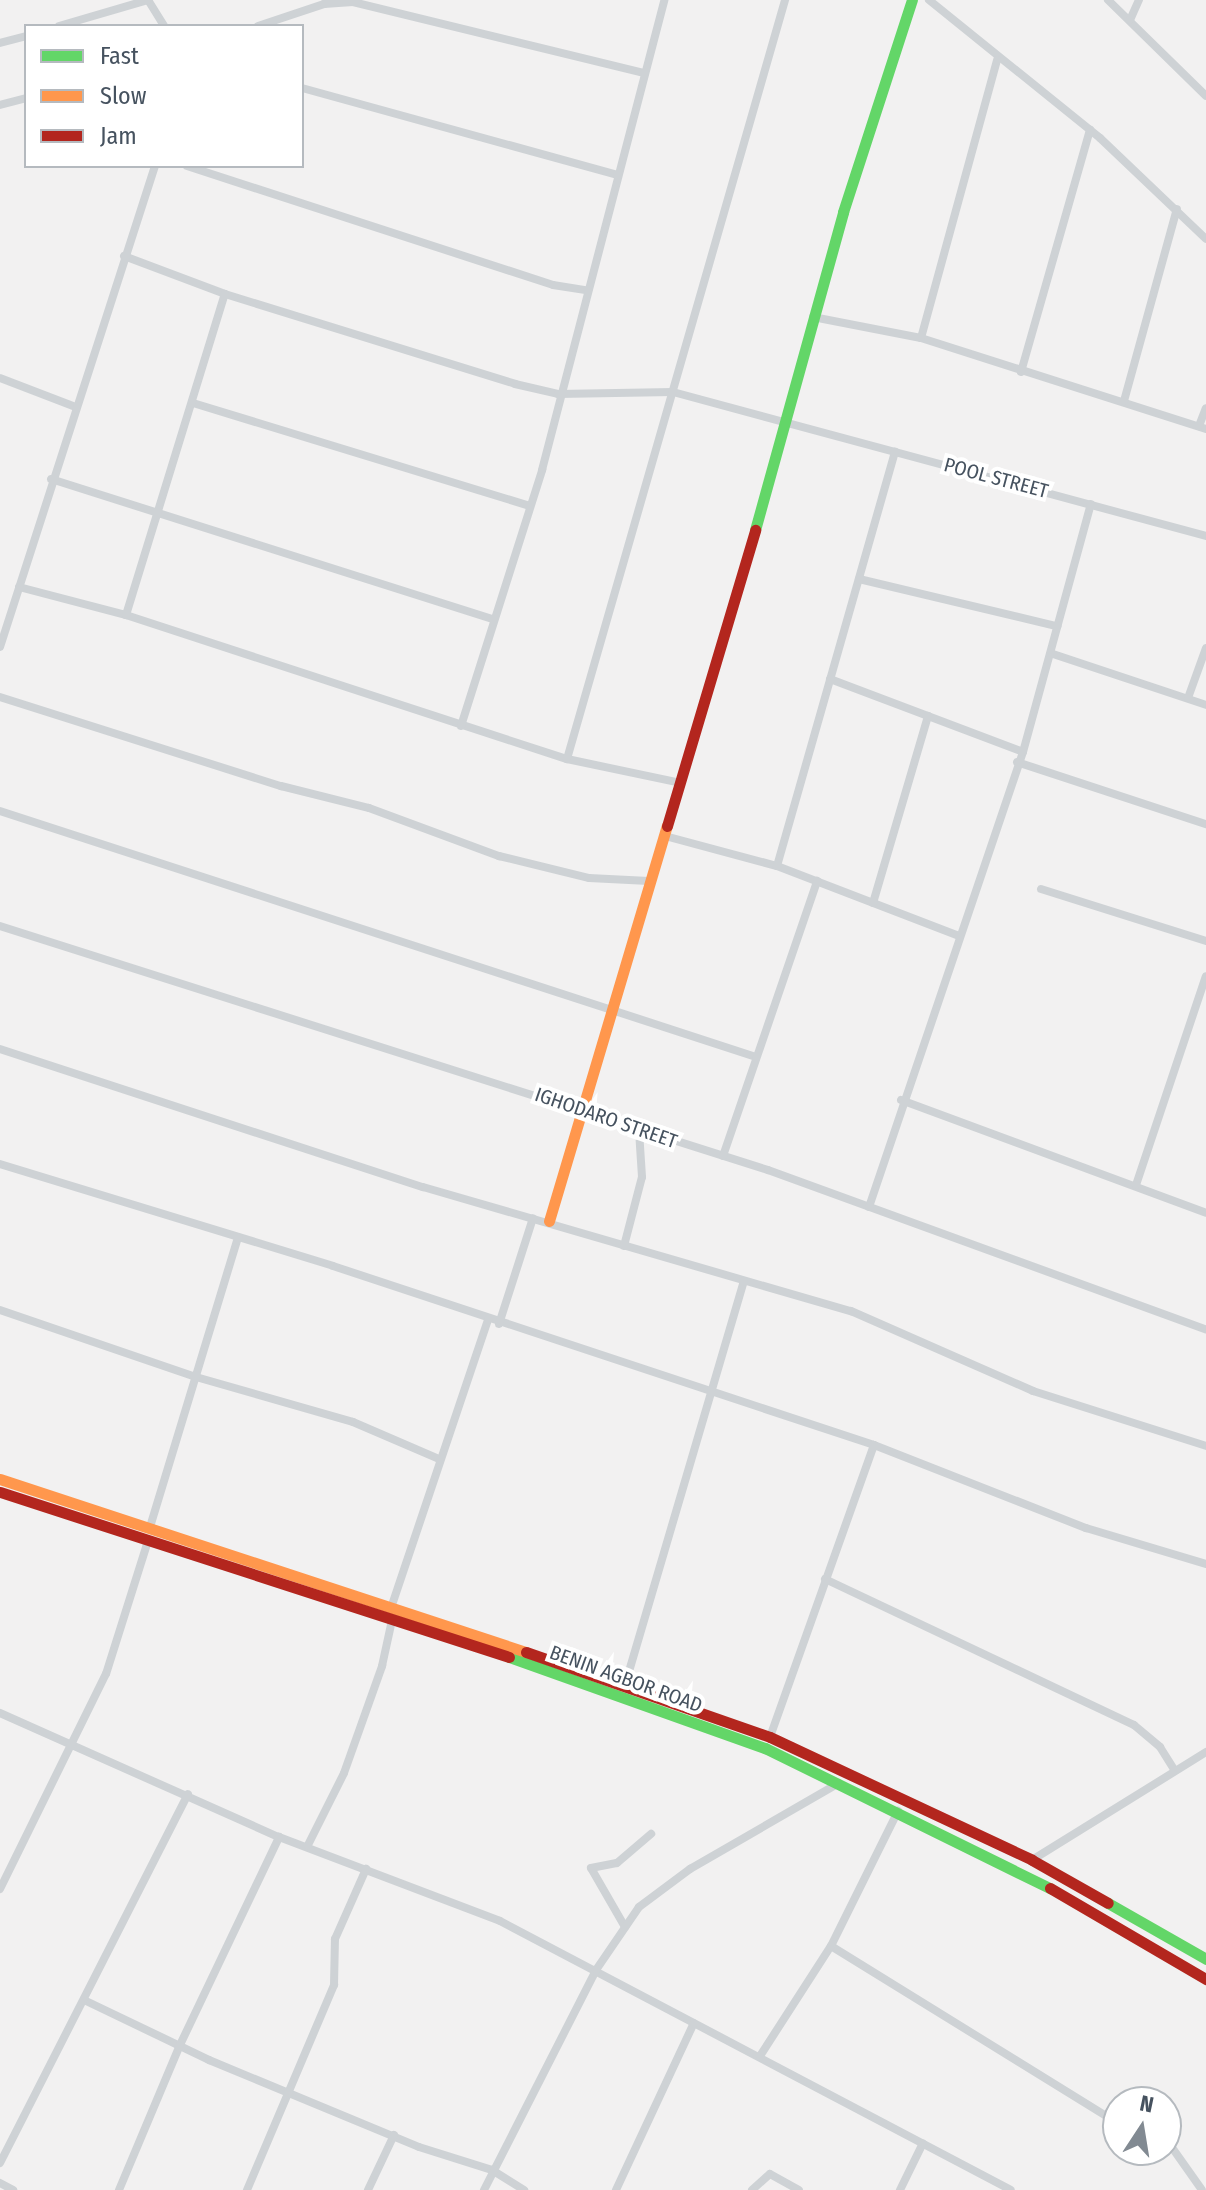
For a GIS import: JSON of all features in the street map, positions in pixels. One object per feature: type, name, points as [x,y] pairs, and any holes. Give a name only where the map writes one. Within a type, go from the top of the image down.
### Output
[{"type":"main road","points":[[549,1221],[609,1009],[681,783],[813,317],[912,0]]},
{"type":"main road","name":"BENIN AGBOR ROAD","points":[[0,1479],[392,1605],[770,1737],[1032,1860],[1206,1959]]},
{"type":"main road","name":"BENIN AGBOR ROAD","points":[[0,1492],[622,1695],[765,1748],[898,1810],[1047,1886],[1206,1979]]},
{"type":"street","points":[[66,24],[148,0],[163,24]]},
{"type":"street","points":[[461,726],[529,506],[664,0]]},
{"type":"street","points":[[567,759],[785,0]]},
{"type":"street","points":[[929,0],[997,60],[1090,130],[1206,239]]},
{"type":"street","points":[[1108,0],[1205,94]]},
{"type":"street","points":[[1130,20],[1139,0]]},
{"type":"street","points":[[264,24],[324,4],[353,2],[644,73]]},
{"type":"street","points":[[0,43],[24,37]]},
{"type":"street","points":[[921,338],[997,60]]},
{"type":"street","points":[[304,89],[617,175]]},
{"type":"street","points":[[0,105],[24,99]]},
{"type":"street","points":[[1021,372],[1090,130]]},
{"type":"street","points":[[0,647],[2,630],[19,587],[51,479],[154,168]]},
{"type":"street","points":[[193,168],[553,285],[586,290]]},
{"type":"street","points":[[1124,401],[1177,209]]},
{"type":"street","name":"POOL STREET","points":[[124,256],[225,294],[445,365],[558,394],[673,392],[786,420],[1206,536]]},
{"type":"street","points":[[126,615],[225,294]]},
{"type":"street","points":[[813,317],[921,338],[1202,427],[1206,408]]},
{"type":"street","points":[[0,378],[76,407]]},
{"type":"street","points":[[193,403],[529,506]]},
{"type":"street","points":[[777,866],[895,451]]},
{"type":"street","points":[[51,479],[492,619]]},
{"type":"street","points":[[869,1207],[901,1100],[1023,752],[1053,654],[1057,626],[1091,504]]},
{"type":"street","points":[[859,579],[1057,626]]},
{"type":"street","points":[[19,587],[126,615],[567,759],[681,783]]},
{"type":"street","points":[[1188,698],[1206,648]]},
{"type":"street","points":[[1053,654],[1206,705]]},
{"type":"street","points":[[830,679],[1023,752]]},
{"type":"street","points":[[0,697],[281,786],[369,808],[499,856],[589,878],[649,881]]},
{"type":"street","points":[[873,903],[928,716]]},
{"type":"street","points":[[1017,762],[1206,824]]},
{"type":"street","points":[[0,811],[756,1057]]},
{"type":"street","points":[[665,836],[777,866],[957,935]]},
{"type":"street","points":[[723,1156],[817,881]]},
{"type":"street","points":[[1041,889],[1206,941]]},
{"type":"street","name":"IGHODARO STREET","points":[[0,926],[723,1156],[1206,1329]]},
{"type":"street","points":[[1136,1185],[1206,976]]},
{"type":"street","points":[[0,1049],[533,1218],[851,1311],[1033,1391],[1206,1446]]},
{"type":"street","points":[[901,1100],[1206,1213]]},
{"type":"street","points":[[624,1246],[642,1177],[639,1131]]},
{"type":"street","points":[[1,1167],[238,1237],[874,1445],[1086,1528],[1206,1564]]},
{"type":"street","points":[[499,1324],[533,1218]]},
{"type":"street","points":[[150,1527],[238,1237]]},
{"type":"street","points":[[625,1685],[681,1506],[710,1393],[744,1281]]},
{"type":"street","points":[[0,1310],[196,1377],[353,1422],[439,1459]]},
{"type":"street","points":[[392,1605],[488,1320]]},
{"type":"street","points":[[770,1737],[874,1445]]},
{"type":"street","points":[[0,1889],[106,1674],[148,1541]]},
{"type":"street","points":[[825,1579],[1134,1725],[1160,1747],[1173,1768]]},
{"type":"street","points":[[308,1845],[344,1773],[382,1666],[392,1620]]},
{"type":"street","points":[[0,1713],[72,1741],[279,1837],[308,1845],[500,1921],[923,2143],[995,2186],[1011,2190]]},
{"type":"street","points":[[1032,1860],[1173,1768],[1205,1754]]},
{"type":"street","points":[[484,2190],[596,1970],[639,1907],[690,1869],[840,1783]]},
{"type":"street","points":[[0,2163],[188,1794]]},
{"type":"street","points":[[760,2056],[831,1946],[898,1810]]},
{"type":"street","points":[[625,1927],[591,1868],[617,1863],[651,1834]]},
{"type":"street","points":[[119,2190],[179,2047],[279,1837]]},
{"type":"street","points":[[247,2190],[334,1985],[335,1939],[366,1869]]},
{"type":"street","points":[[831,1946],[1102,2113]]},
{"type":"street","points":[[84,2000],[179,2047],[394,2135],[492,2170],[524,2190]]},
{"type":"street","points":[[616,2190],[694,2023]]},
{"type":"street","points":[[368,2190],[394,2135]]},
{"type":"street","points":[[900,2190],[923,2143]]},
{"type":"street","points":[[1182,2162],[1202,2190]]},
{"type":"street","points":[[752,2190],[770,2174],[799,2190]]},
{"type":"street","points":[[0,2183],[13,2190]]},
{"type":"traffic: fast","points":[[755,530],[843,212],[912,0]]},
{"type":"traffic: fast","points":[[509,1657],[765,1748],[1050,1888]]},
{"type":"traffic: fast","points":[[1108,1903],[1206,1959]]},
{"type":"traffic: slow","points":[[549,1221],[667,826]]},
{"type":"traffic: slow","points":[[0,1479],[526,1652]]},
{"type":"traffic: jam","points":[[667,826],[755,530]]},
{"type":"traffic: jam","points":[[0,1492],[509,1657]]},
{"type":"traffic: jam","points":[[526,1652],[770,1737],[1032,1860],[1108,1903]]},
{"type":"traffic: jam","points":[[1050,1888],[1206,1979]]}]
